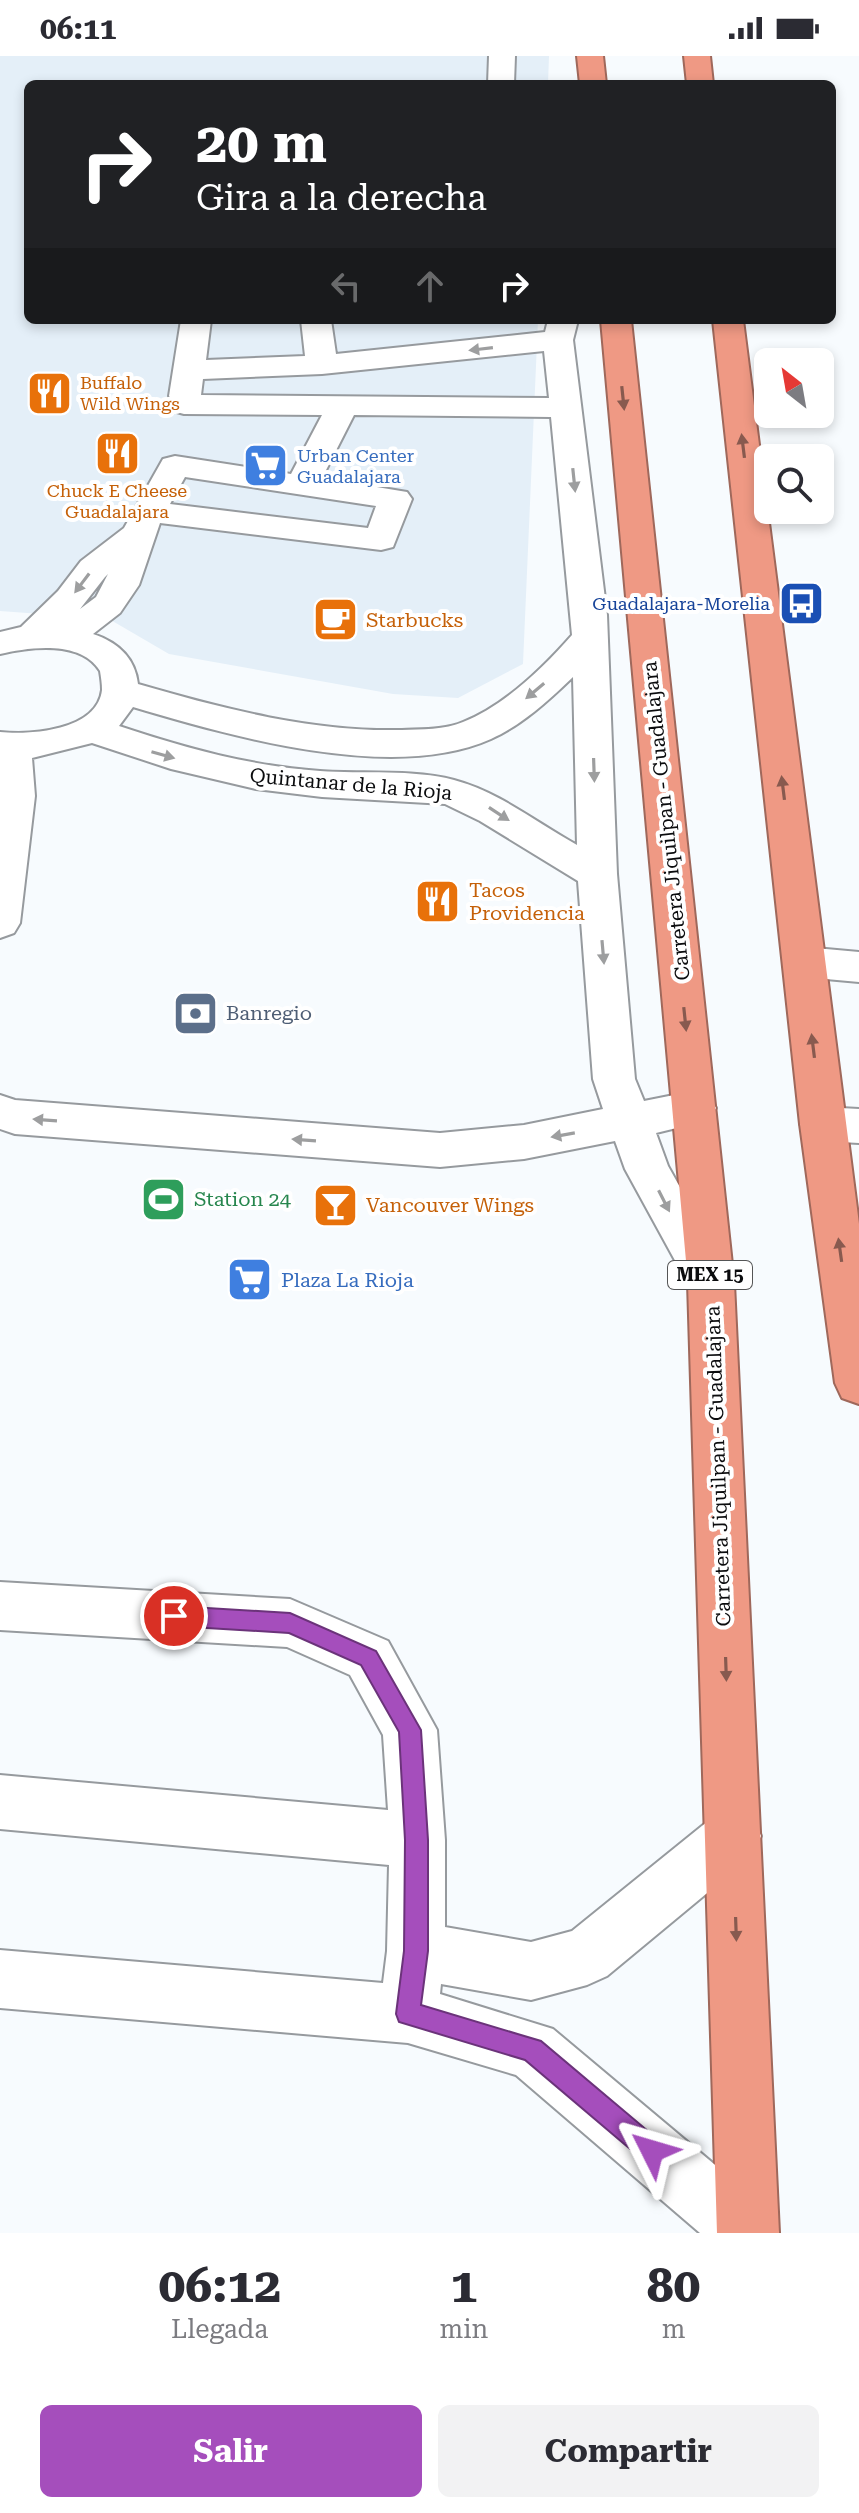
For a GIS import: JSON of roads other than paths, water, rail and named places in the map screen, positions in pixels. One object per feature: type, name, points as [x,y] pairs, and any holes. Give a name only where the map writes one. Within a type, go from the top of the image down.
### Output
[{"type":"highway","points":[[590,56],[593,80]]},
{"type":"highway","points":[[697,56],[700,80]]},
{"type":"highway","name":"Carretera Jiquilpan - Guadalajara","points":[[616,324],[711,1283],[748,2233]]},
{"type":"highway","points":[[728,324],[804,962],[841,1125],[859,1383]]},
{"type":"street","points":[[501,80],[502,56]]},
{"type":"street","points":[[32,639],[108,605],[122,585],[143,523],[175,466],[195,324]]},
{"type":"street","points":[[317,324],[322,365]]},
{"type":"street","points":[[189,370],[322,365],[561,330],[590,636],[597,874],[614,1079],[628,1123],[677,1226],[711,1283]]},
{"type":"street","points":[[184,404],[566,408]]},
{"type":"street","points":[[301,487],[342,407]]},
{"type":"street","points":[[143,523],[381,540],[395,499],[175,466]]},
{"type":"street","points":[[120,691],[257,728],[371,742],[464,736],[522,702],[575,656],[590,636]]},
{"type":"street","points":[[0,923],[16,796],[7,746],[41,746],[67,740],[90,729],[105,717],[120,691],[118,673],[108,657],[90,645],[32,639]]},
{"type":"street","points":[[233,773],[257,728]]},
{"type":"street","name":"Quintanar de la Rioja","points":[[90,729],[154,753],[233,773],[283,781],[448,791],[473,799],[497,812],[597,874]]},
{"type":"street","points":[[804,962],[859,967]]},
{"type":"street","points":[[0,1112],[15,1117],[440,1150],[524,1142],[694,1108]]},
{"type":"street","points":[[0,1606],[290,1623],[369,1658],[410,1730],[417,1840],[416,1951],[408,2014]]},
{"type":"street","points":[[0,1802],[417,1840]]},
{"type":"street","points":[[416,1951],[531,1971],[587,1956],[733,1836]]},
{"type":"street","points":[[0,1979],[408,2014],[532,2050],[748,2233]]},
{"type":"place","name":"Buffalo Wild Wings","points":[[49,393]]},
{"type":"place","name":"Chuck E Cheese Guadalajara","points":[[117,453]]},
{"type":"place","name":"Urban Center Guadalajara","points":[[266,466]]},
{"type":"place","name":"Guadalajara-Morelia","points":[[801,604]]},
{"type":"place","name":"Starbucks","points":[[335,620]]},
{"type":"place","name":"Tacos Providencia","points":[[438,901]]},
{"type":"place","name":"Banregio","points":[[195,1013]]},
{"type":"place","name":"Station 24","points":[[163,1199]]},
{"type":"place","name":"Vancouver Wings","points":[[335,1205]]},
{"type":"place","name":"Plaza La Rioja","points":[[250,1280]]}]
